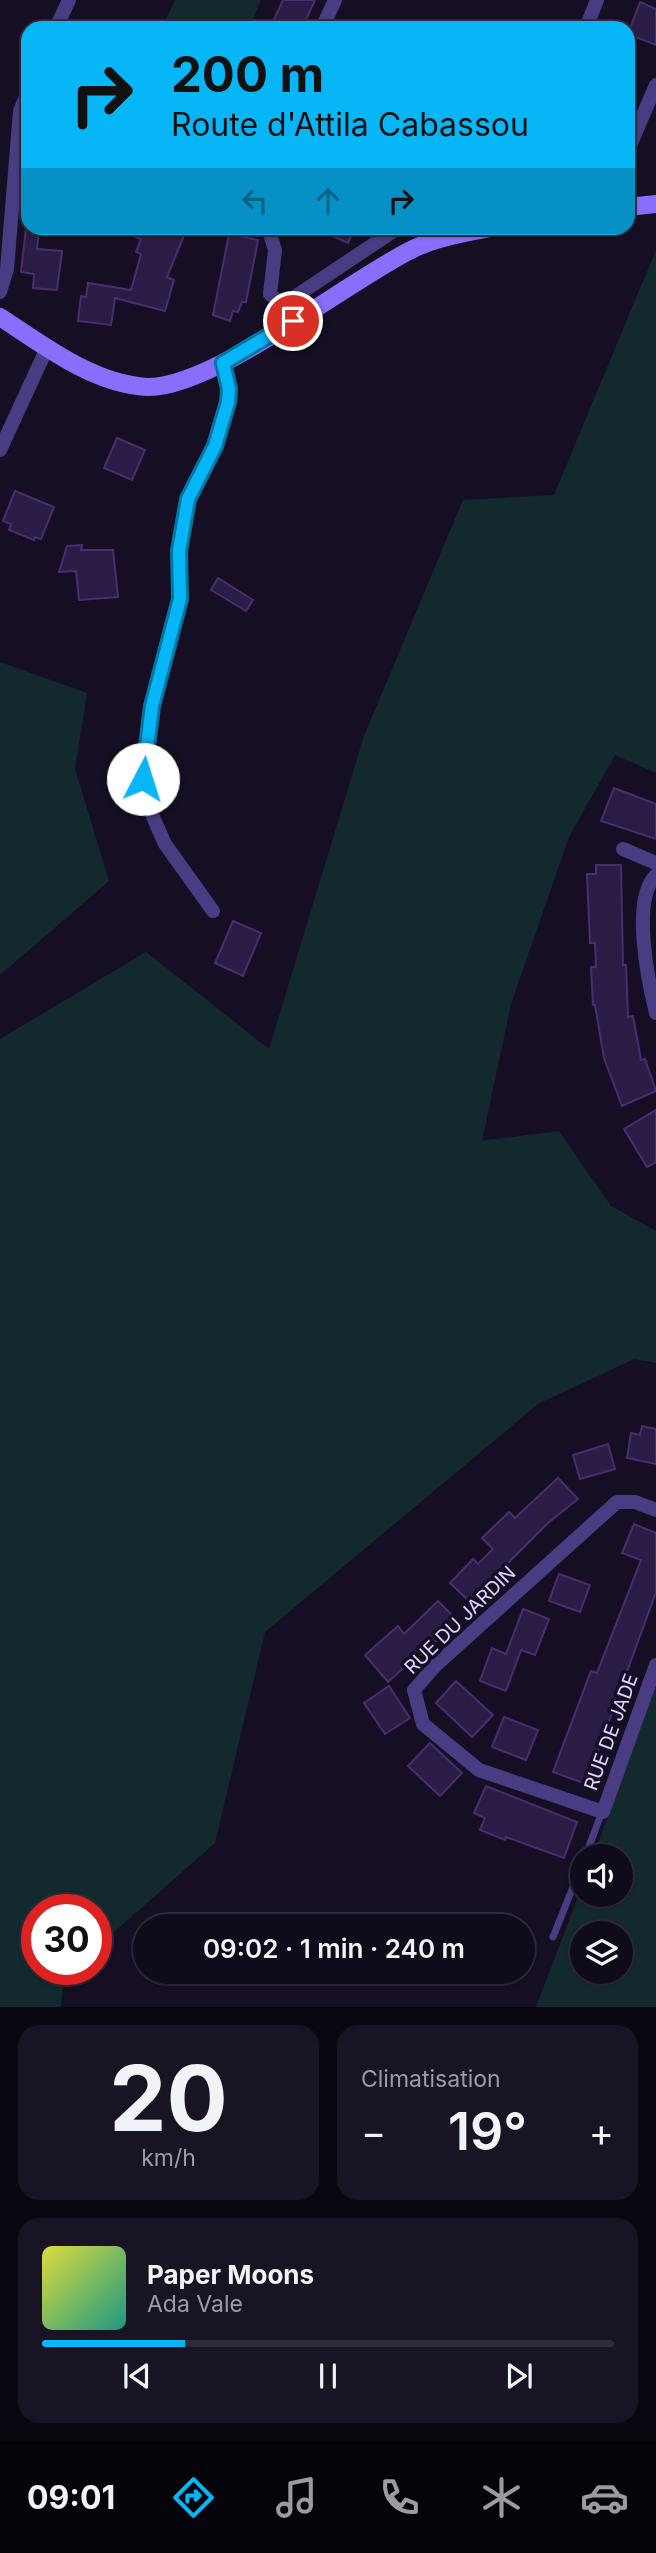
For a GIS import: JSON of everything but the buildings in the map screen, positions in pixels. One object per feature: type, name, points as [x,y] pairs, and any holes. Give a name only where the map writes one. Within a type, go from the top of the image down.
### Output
[{"type":"main road","points":[[635,206],[656,204]]},
{"type":"main road","points":[[0,317],[47,348],[107,377],[145,387],[169,386],[223,363],[411,250],[456,235]]},
{"type":"street","points":[[59,21],[69,0]]},
{"type":"street","points":[[326,21],[335,0]]},
{"type":"street","points":[[589,21],[597,0]]},
{"type":"street","points":[[635,134],[656,85]]},
{"type":"street","points":[[0,292],[7,269],[21,153],[21,109]]},
{"type":"street","points":[[270,235],[275,250],[270,294],[279,302],[290,300],[388,235]]},
{"type":"street","points":[[0,450],[47,348]]},
{"type":"street","points":[[213,911],[164,844],[153,817],[143,779],[152,706],[180,599],[179,551],[188,499],[215,446],[228,402],[229,389],[223,363]]},
{"type":"street","points":[[623,849],[656,863]]},
{"type":"street","points":[[656,875],[644,896],[644,937],[656,1013]]},
{"type":"street","name":"RUE DU JARDIN","points":[[603,1812],[479,1770],[423,1724],[414,1690],[436,1665],[617,1502],[635,1502],[656,1510]]},
{"type":"street","name":"RUE DE JADE","points":[[603,1812],[656,1665]]},
{"type":"lane","points":[[590,1844],[603,1812]]},
{"type":"lane","points":[[553,1937],[570,1894]]},
{"type":"green space","points":[[175,0],[261,0],[252,21],[165,21]]},
{"type":"green space","points":[[656,250],[656,773],[615,755],[569,837],[511,1004],[482,1141],[559,1131],[611,1206],[656,1231],[656,1363],[634,1359],[538,1404],[265,1632],[215,1843],[112,1934],[112,1894],[21,1894],[21,1985],[63,1985],[61,2007],[0,2007],[0,1039],[146,952],[269,1049],[364,736],[463,500],[554,495]]},
{"type":"green space","points":[[0,662],[87,693],[75,769],[109,881],[0,975]]},
{"type":"green space","points":[[656,1686],[656,2007],[536,2007],[574,1907],[633,1907],[633,1844],[598,1844]]},
{"type":"route","points":[[143,779],[152,706],[180,599],[179,551],[188,499],[215,446],[228,402],[229,389],[223,363],[293,321]]}]
